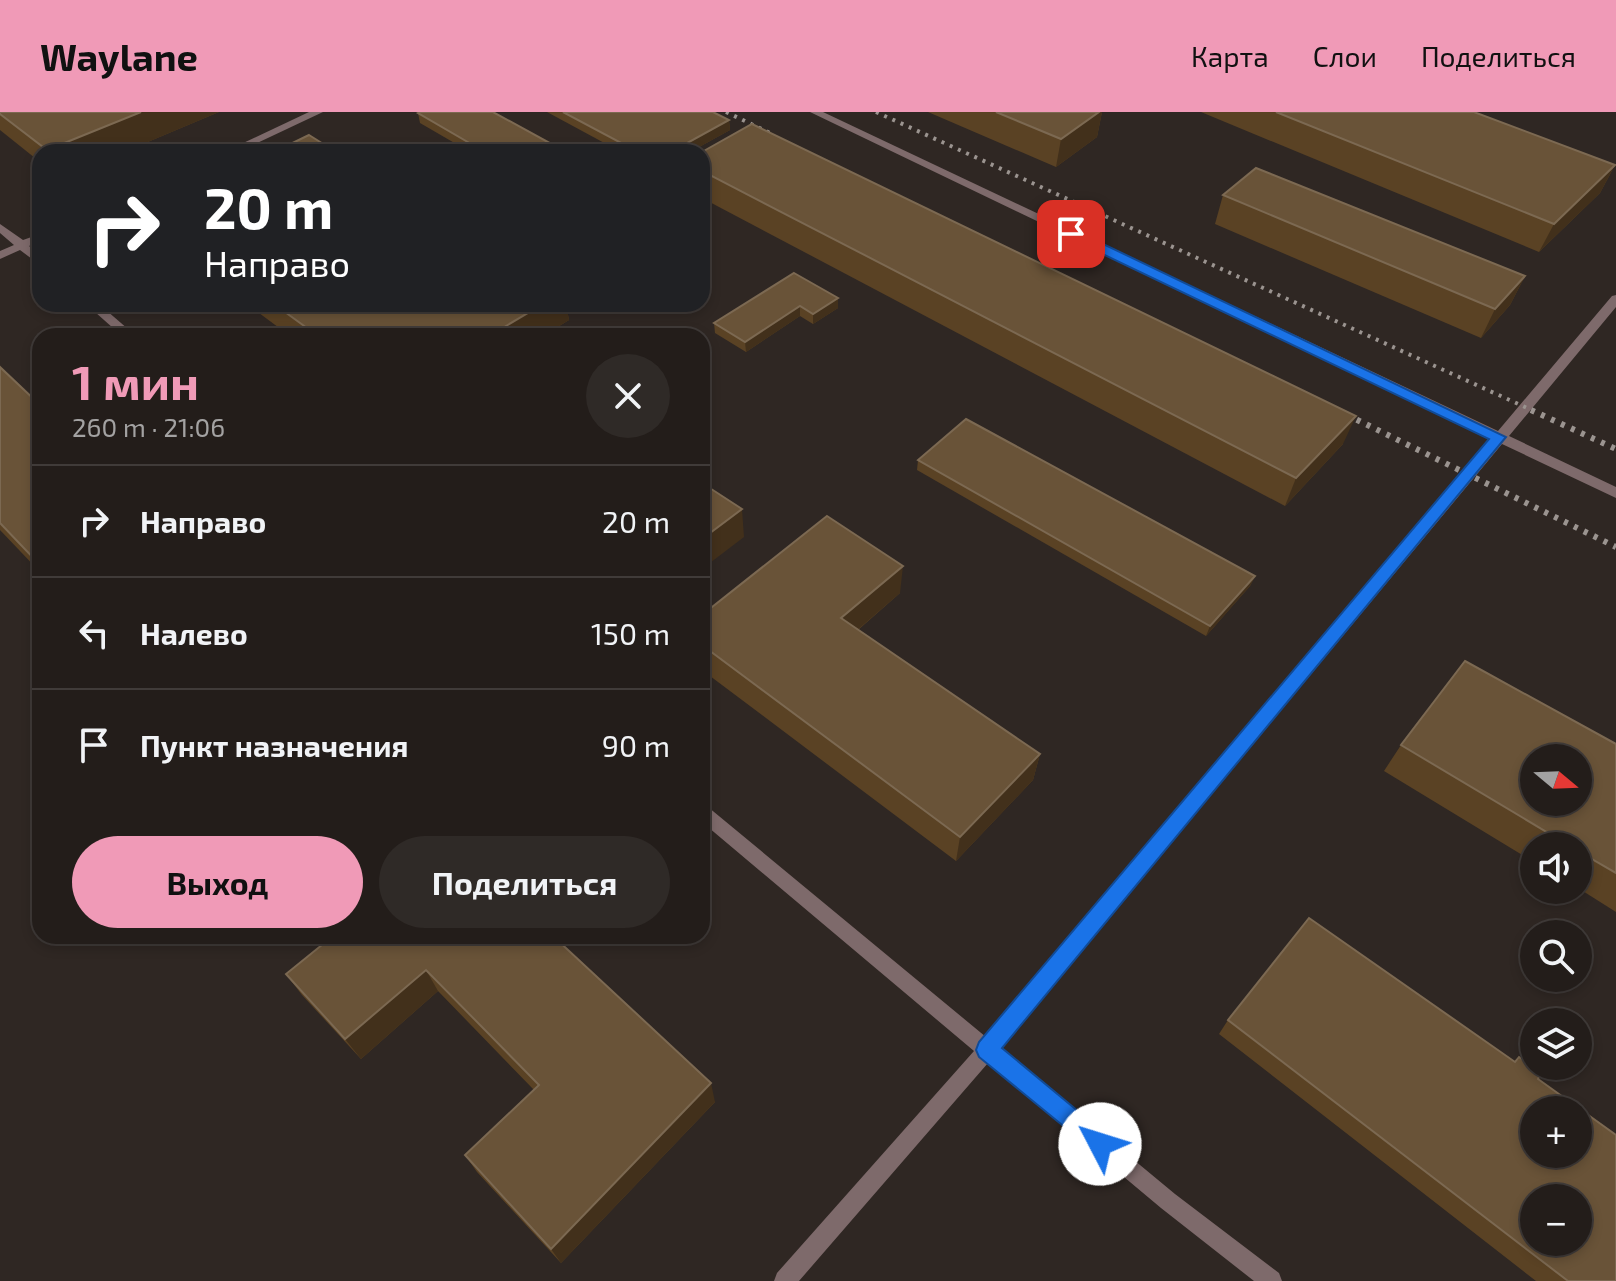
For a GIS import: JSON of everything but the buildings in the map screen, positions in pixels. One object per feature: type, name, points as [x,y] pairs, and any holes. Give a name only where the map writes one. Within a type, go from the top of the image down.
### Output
[{"type":"lane","points":[[247,144],[318,112]]},
{"type":"lane","points":[[815,112],[1616,493]]},
{"type":"lane","points":[[0,227],[32,254]]},
{"type":"lane","points":[[0,255],[32,240]]},
{"type":"lane","points":[[785,1281],[987,1050],[1499,437],[1615,303]]},
{"type":"lane","points":[[102,312],[120,328]]},
{"type":"lane","points":[[710,819],[1168,1201],[1271,1281]]},
{"type":"railway","points":[[726,112],[772,134]]},
{"type":"railway","points":[[876,112],[1536,412]]},
{"type":"railway","points":[[1336,410],[1341,412]]},
{"type":"railway","points":[[1337,410],[1616,547]]},
{"type":"railway","points":[[1531,410],[1616,449]]},
{"type":"route","points":[[1071,234],[1499,437],[987,1050],[1100,1144]]}]
